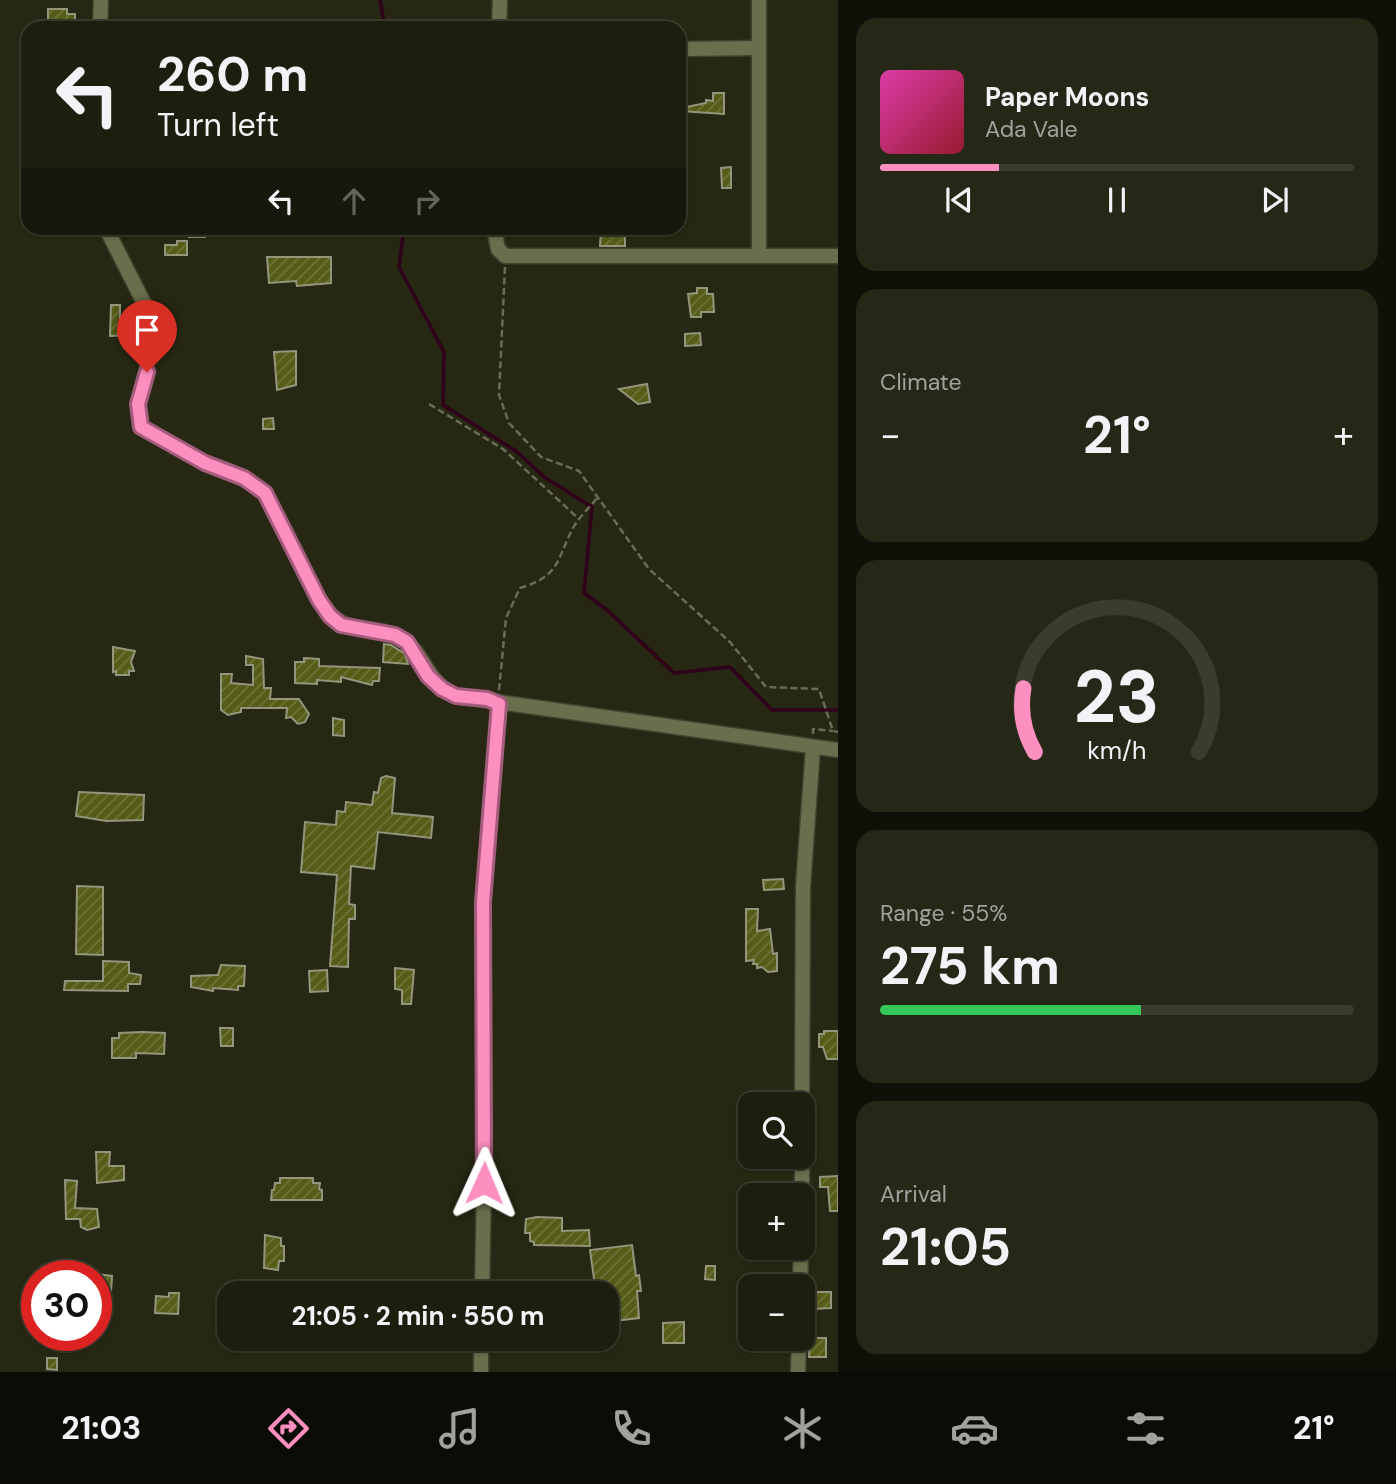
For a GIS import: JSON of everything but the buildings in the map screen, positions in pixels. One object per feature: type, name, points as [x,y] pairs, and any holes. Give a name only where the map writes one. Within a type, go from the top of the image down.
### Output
[{"type":"street","points":[[100,21],[101,0]]},
{"type":"street","points":[[499,21],[500,0]]},
{"type":"street","points":[[759,0],[760,256]]},
{"type":"street","points":[[686,48],[759,48]]},
{"type":"street","points":[[110,235],[146,307],[147,372],[138,404],[141,427],[205,463],[244,478],[265,493],[319,600],[335,621],[341,625],[395,635],[407,642],[428,676],[442,689],[456,696],[487,699],[499,704],[553,708],[600,719],[838,750]]},
{"type":"street","points":[[495,235],[498,249],[505,256],[838,256]]},
{"type":"street","points":[[482,1281],[485,1128],[483,902],[499,704]]},
{"type":"street","points":[[802,1092],[803,887],[813,747]]},
{"type":"street","points":[[481,1351],[481,1372]]},
{"type":"street","points":[[798,1372],[799,1351]]},
{"type":"path","points":[[505,256],[499,395],[509,423],[541,457],[579,471],[649,569],[730,642],[766,687],[819,689],[833,731],[838,732]]},
{"type":"path","points":[[429,404],[503,450],[579,519]]},
{"type":"path","points":[[499,704],[506,618],[520,588],[543,582],[561,558],[579,519],[598,497]]},
{"type":"waterway","points":[[380,0],[384,21]]},
{"type":"waterway","points":[[403,235],[399,267],[444,352],[443,405],[516,451],[544,477],[592,507],[584,593],[607,610],[674,673],[730,667],[772,710],[838,710]]},
{"type":"route","points":[[147,372],[138,404],[141,427],[205,463],[244,478],[265,493],[294,554],[330,616],[341,625],[395,635],[407,642],[417,654],[428,676],[442,689],[456,696],[487,699],[499,704],[483,902],[484,1183]]}]
